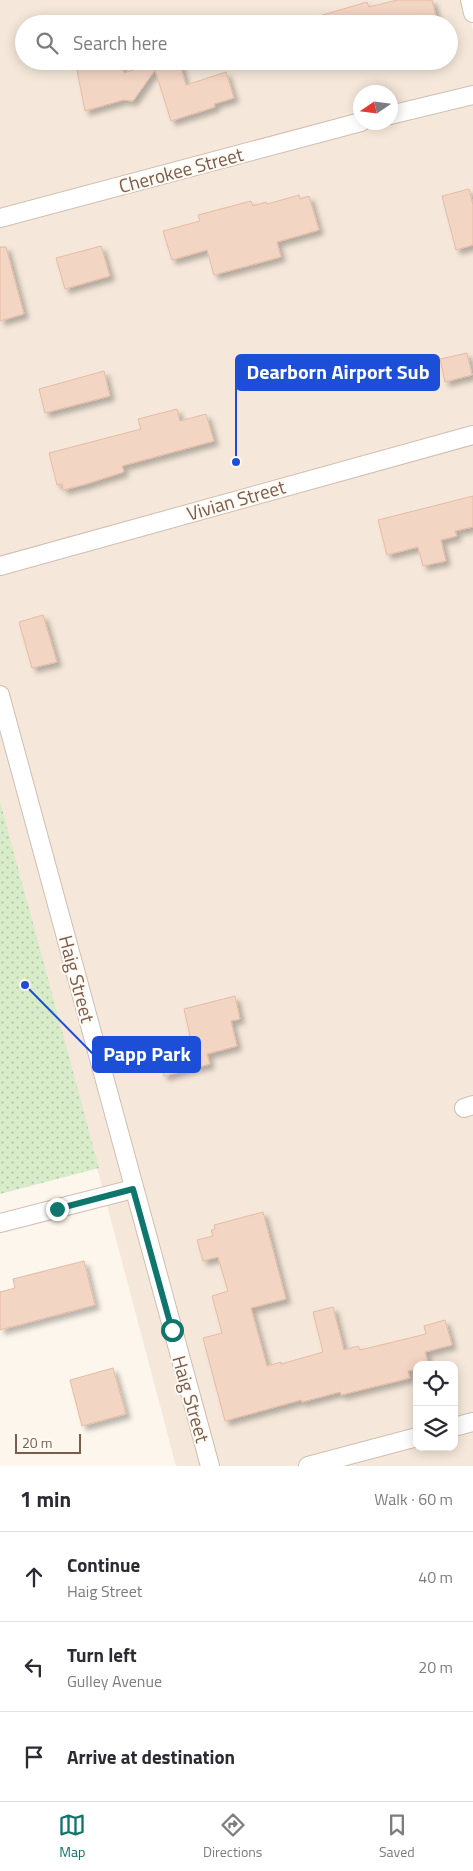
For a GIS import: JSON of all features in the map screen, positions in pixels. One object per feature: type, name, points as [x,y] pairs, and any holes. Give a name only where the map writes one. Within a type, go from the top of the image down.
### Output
[{"type":"street","points":[[470,0],[473,13]]},
{"type":"street","points":[[398,113],[473,95]]},
{"type":"street","name":"Cherokee Street","points":[[0,218],[353,124]]},
{"type":"street","name":"Vivian Street","points":[[0,566],[473,435]]},
{"type":"street","name":"Haig Street","points":[[0,695],[210,1466]]},
{"type":"street","points":[[0,1223],[133,1189]]},
{"type":"street","points":[[458,1426],[473,1422]]},
{"type":"street","points":[[308,1466],[413,1438]]},
{"type":"shaded area","points":[[0,0],[465,0],[473,30],[473,1466],[176,1466],[0,801]]},
{"type":"green space","points":[[0,801],[99,1168],[0,1194]]},
{"type":"building","points":[[397,0],[432,0],[436,15],[323,15],[367,2],[369,7]]},
{"type":"building","points":[[77,70],[123,70],[124,73],[134,70],[155,70],[133,101],[123,100],[85,111]]},
{"type":"building","points":[[155,70],[182,70],[186,85],[226,72],[234,98],[214,104],[215,107],[171,121]]},
{"type":"building","points":[[469,189],[473,205],[473,245],[456,250],[442,196]]},
{"type":"building","points":[[299,195],[300,199],[309,196],[319,230],[277,242],[281,257],[214,275],[207,250],[172,260],[163,231],[200,221],[198,215],[251,201],[253,206]]},
{"type":"building","points":[[101,246],[110,276],[65,289],[56,258]]},
{"type":"building","points":[[0,247],[6,247],[24,314],[0,321]]},
{"type":"building","points":[[467,353],[472,375],[445,382],[440,359]]},
{"type":"building","points":[[104,371],[110,396],[45,413],[39,389]]},
{"type":"building","points":[[177,409],[180,421],[206,414],[214,441],[122,466],[124,472],[83,485],[63,490],[62,484],[57,485],[49,453],[141,429],[138,419]]},
{"type":"building","points":[[473,496],[473,527],[455,531],[457,536],[441,540],[446,561],[423,566],[418,547],[387,555],[378,520]]},
{"type":"building","points":[[43,615],[57,662],[32,668],[19,622]]},
{"type":"building","points":[[235,996],[240,1019],[231,1021],[237,1046],[207,1054],[210,1064],[164,1076],[156,1045],[190,1036],[184,1009]]},
{"type":"building","points":[[263,1212],[286,1299],[251,1308],[267,1366],[323,1352],[313,1312],[333,1307],[344,1350],[358,1346],[360,1350],[426,1334],[424,1326],[445,1320],[452,1345],[425,1352],[428,1361],[413,1361],[413,1370],[408,1371],[410,1378],[341,1395],[340,1392],[302,1402],[301,1400],[225,1421],[203,1338],[222,1333],[212,1296],[228,1291],[218,1257],[203,1261],[197,1240],[213,1236],[211,1230],[215,1229],[214,1225]]},
{"type":"building","points":[[84,1261],[95,1305],[0,1330],[0,1292],[15,1288],[13,1279]]},
{"type":"building","points":[[113,1368],[126,1414],[82,1426],[70,1380]]},
{"type":"place","name":"Dearborn Airport Sub","points":[[236,462]]},
{"type":"place","name":"Papp Park","points":[[25,985]]},
{"type":"route","points":[[57,1209],[133,1189],[172,1330]]}]
